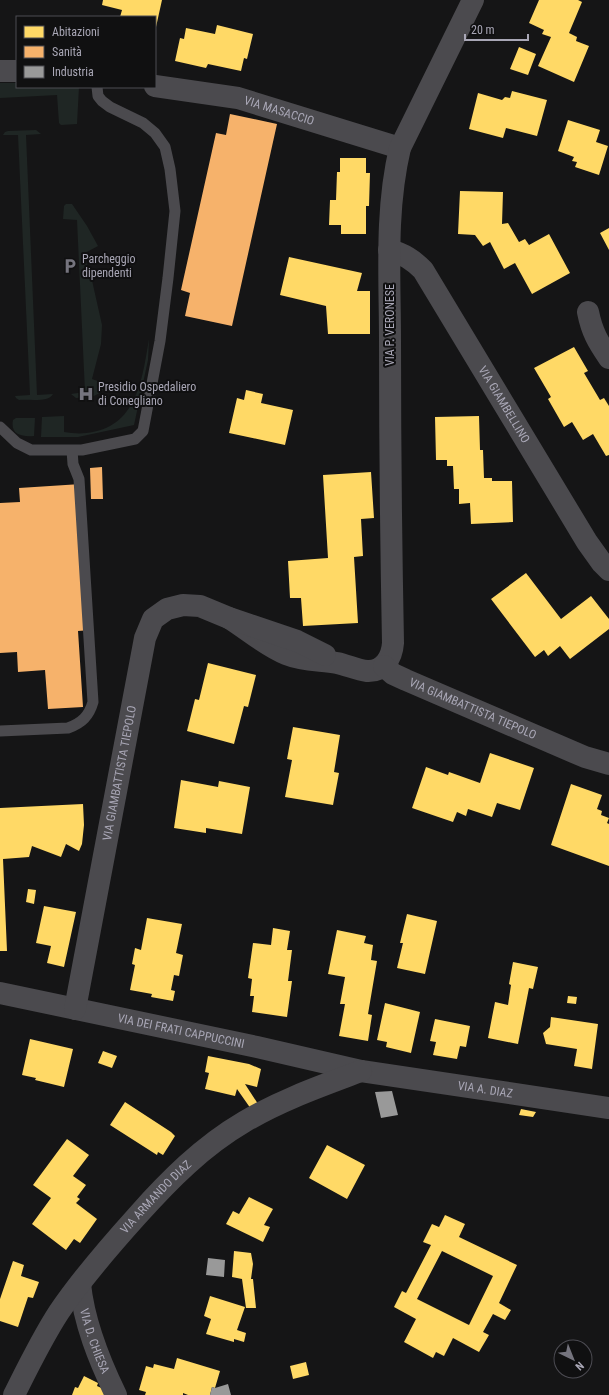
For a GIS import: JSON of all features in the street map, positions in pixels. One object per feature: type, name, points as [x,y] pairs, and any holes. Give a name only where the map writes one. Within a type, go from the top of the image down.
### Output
[{"type":"street","name":"VIA P. VERONESE","points":[[384,666],[390,658],[393,643],[390,520],[389,250],[391,197],[400,148],[473,0]]},
{"type":"street","points":[[0,71],[16,71]]},
{"type":"street","name":"VIA MASACCIO","points":[[156,86],[238,98],[400,148]]},
{"type":"street","name":"VIA GIAMBELLINO","points":[[389,250],[401,253],[410,258],[423,270],[586,542],[609,570]]},
{"type":"street","points":[[588,312],[591,327],[597,342],[609,358]]},
{"type":"street","name":"VIA GIAMBATTISTA TIEPOLO","points":[[75,1009],[145,638],[154,619],[166,609],[183,605],[200,606],[229,618],[297,641],[316,649],[338,663],[366,671],[375,670],[384,666],[393,674],[413,684],[585,757],[609,764]]},
{"type":"street","name":"VIA DEI FRATI CAPPUCCINI","points":[[0,993],[361,1071]]},
{"type":"street","name":"VIA A. DIAZ","points":[[361,1071],[609,1108]]},
{"type":"street","name":"VIA ARMANDO DIAZ","points":[[14,1395],[58,1313],[80,1284],[153,1198],[201,1152],[244,1122],[269,1108],[299,1094],[361,1071]]},
{"type":"street","name":"VIA D. CHIESA","points":[[80,1284],[82,1302],[94,1343],[116,1395]]},
{"type":"lane","points":[[0,427],[18,443],[31,450],[82,450],[135,439],[143,431],[160,341],[168,278],[174,211],[170,169],[165,147],[155,133],[143,123],[110,107],[102,101],[98,96],[97,88]]},
{"type":"lane","points":[[0,731],[68,728],[84,720],[91,711],[93,702],[79,479],[73,464],[72,450]]},
{"type":"shaded area","points":[[0,83],[16,83],[16,88],[79,88],[77,124],[61,125],[59,123],[57,95],[0,98]]},
{"type":"shaded area","points":[[36,130],[41,134],[26,135],[37,395],[53,394],[51,397],[43,400],[19,400],[15,396],[30,395],[18,135],[3,135],[8,131]]},
{"type":"shaded area","points":[[66,204],[72,204],[98,246],[83,254],[91,276],[102,325],[101,344],[92,379],[106,384],[101,392],[94,396],[76,398],[71,394],[85,392],[77,220],[63,219],[64,206]]},
{"type":"shaded area","points":[[149,339],[148,360],[134,425],[78,437],[41,437],[42,417],[64,416],[64,432],[75,433],[86,433],[103,429],[116,422],[126,412],[134,400],[143,370]]},
{"type":"shaded area","points":[[16,418],[35,418],[34,436],[25,436],[15,432],[13,429],[13,420]]},
{"type":"building: Abitazioni","points":[[103,0],[162,0],[156,27],[156,16],[120,16],[122,10],[102,5]]},
{"type":"building: Abitazioni","points":[[539,0],[578,0],[582,2],[569,33],[577,37],[576,41],[589,46],[574,82],[538,66],[551,37],[542,34],[544,30],[529,23]]},
{"type":"building: Abitazioni","points":[[217,25],[253,34],[247,59],[244,58],[241,71],[208,64],[206,68],[175,61],[180,38],[184,39],[186,28],[215,34]]},
{"type":"building: Abitazioni","points":[[519,47],[536,54],[528,75],[510,69]]},
{"type":"building: Abitazioni","points":[[512,91],[547,100],[537,136],[506,128],[503,138],[469,129],[478,93],[502,100],[505,97],[510,98]]},
{"type":"building: Abitazioni","points":[[568,120],[600,130],[596,142],[608,146],[599,175],[575,167],[577,162],[572,161],[574,157],[558,151]]},
{"type":"building: Abitazioni","points":[[340,158],[366,158],[366,173],[370,173],[369,206],[366,206],[366,234],[341,234],[341,225],[329,225],[330,200],[336,200],[337,172],[340,172]]},
{"type":"building: Abitazioni","points":[[460,191],[503,192],[502,224],[508,223],[519,242],[525,239],[529,245],[549,234],[570,273],[532,294],[515,263],[504,269],[490,242],[483,246],[475,235],[458,234]]},
{"type":"building: Abitazioni","points":[[609,228],[609,250],[600,233]]},
{"type":"building: Abitazioni","points":[[289,257],[362,273],[357,291],[370,291],[370,334],[328,334],[326,306],[280,295]]},
{"type":"building: Abitazioni","points":[[574,347],[588,371],[584,373],[600,400],[604,398],[609,406],[609,455],[606,456],[593,434],[583,440],[572,422],[564,427],[548,399],[551,397],[534,368]]},
{"type":"building: Abitazioni","points":[[246,390],[263,394],[261,403],[293,410],[285,445],[229,433],[237,398],[244,400]]},
{"type":"building: Abitazioni","points":[[479,416],[480,450],[483,450],[484,478],[492,478],[492,481],[512,481],[513,522],[471,524],[470,503],[459,504],[459,489],[454,489],[453,466],[447,466],[447,460],[436,460],[435,417]]},
{"type":"building: Abitazioni","points":[[371,472],[374,518],[361,519],[363,556],[354,557],[358,623],[303,626],[301,598],[290,598],[288,561],[328,558],[323,475]]},
{"type":"building: Abitazioni","points":[[526,573],[561,619],[591,596],[609,619],[609,629],[570,659],[560,646],[548,656],[544,650],[535,657],[491,599]]},
{"type":"building: Abitazioni","points":[[208,663],[256,675],[248,707],[244,706],[234,744],[187,731],[195,699],[199,700]]},
{"type":"building: Abitazioni","points":[[293,727],[340,735],[334,772],[339,773],[333,805],[285,797],[292,760],[287,759]]},
{"type":"building: Abitazioni","points":[[490,753],[534,768],[520,810],[497,803],[492,817],[468,809],[466,816],[457,812],[453,822],[412,808],[426,767],[448,775],[449,772],[480,783]]},
{"type":"building: Abitazioni","points":[[181,780],[218,787],[219,781],[250,787],[242,834],[206,828],[206,833],[174,828]]},
{"type":"building: Abitazioni","points":[[571,784],[602,795],[597,809],[602,811],[601,815],[609,818],[607,823],[609,824],[609,866],[551,845]]},
{"type":"building: Abitazioni","points":[[83,804],[84,825],[82,844],[79,851],[66,844],[61,857],[32,846],[29,857],[3,859],[7,951],[0,951],[0,808]]},
{"type":"building: Abitazioni","points":[[28,889],[36,890],[34,904],[26,902]]},
{"type":"building: Abitazioni","points":[[44,906],[76,912],[64,967],[47,963],[51,946],[36,943]]},
{"type":"building: Abitazioni","points":[[407,914],[437,921],[425,974],[397,968],[403,943],[400,943]]},
{"type":"building: Abitazioni","points":[[147,918],[182,924],[176,953],[183,955],[179,976],[174,975],[171,990],[175,991],[173,1001],[151,997],[152,994],[130,990],[135,965],[132,964],[135,948],[141,950]]},
{"type":"building: Abitazioni","points":[[273,928],[290,931],[287,950],[292,950],[288,981],[292,981],[287,1017],[252,1012],[254,996],[250,996],[252,979],[248,978],[253,943],[271,945]]},
{"type":"building: Abitazioni","points":[[337,930],[366,936],[364,943],[373,945],[371,960],[377,961],[368,1014],[372,1015],[368,1041],[339,1036],[345,1004],[340,1004],[345,977],[328,974]]},
{"type":"building: Abitazioni","points":[[513,962],[538,967],[533,989],[529,988],[518,1044],[488,1038],[495,1002],[508,1005],[511,985],[509,984]]},
{"type":"building: Abitazioni","points":[[568,996],[577,997],[576,1004],[567,1003]]},
{"type":"building: Abitazioni","points":[[385,1003],[420,1012],[411,1053],[386,1047],[387,1042],[377,1040]]},
{"type":"building: Abitazioni","points":[[551,1017],[598,1024],[592,1069],[574,1066],[577,1049],[546,1044],[543,1033],[550,1027]]},
{"type":"building: Abitazioni","points":[[435,1019],[470,1026],[466,1047],[460,1046],[457,1059],[433,1055],[436,1042],[430,1041]]},
{"type":"building: Abitazioni","points":[[30,1039],[73,1049],[64,1087],[35,1080],[36,1078],[22,1075]]},
{"type":"building: Abitazioni","points":[[103,1051],[117,1056],[112,1068],[98,1063]]},
{"type":"building: Abitazioni","points":[[208,1056],[249,1064],[261,1069],[257,1087],[245,1084],[258,1104],[251,1109],[237,1089],[235,1096],[205,1089],[209,1073],[205,1072]]},
{"type":"building: Abitazioni","points":[[125,1102],[175,1136],[163,1155],[158,1152],[157,1155],[110,1125]]},
{"type":"building: Abitazioni","points":[[521,1109],[536,1112],[533,1117],[519,1115]]},
{"type":"building: Abitazioni","points":[[67,1139],[89,1155],[73,1176],[86,1185],[77,1197],[80,1199],[76,1203],[97,1219],[80,1243],[74,1239],[66,1250],[32,1224],[51,1198],[33,1185]]},
{"type":"building: Abitazioni","points":[[327,1145],[365,1165],[347,1199],[309,1178]]},
{"type":"building: Abitazioni","points":[[249,1197],[273,1209],[264,1225],[270,1227],[263,1242],[226,1224],[233,1211],[239,1214]]},
{"type":"building: Abitazioni","points":[[445,1215],[465,1224],[459,1237],[517,1265],[499,1303],[511,1310],[505,1320],[493,1314],[483,1332],[489,1335],[479,1352],[453,1338],[444,1356],[436,1352],[433,1358],[404,1342],[416,1319],[394,1307],[402,1291],[406,1293],[431,1245],[423,1242],[432,1224],[439,1227]],"holes":[[[442,1251],[493,1276],[469,1325],[417,1299]]]},
{"type":"building: Abitazioni","points":[[234,1251],[251,1253],[253,1264],[251,1279],[253,1279],[256,1308],[246,1308],[242,1279],[232,1277]]},
{"type":"building: Abitazioni","points":[[13,1261],[24,1265],[21,1276],[39,1282],[33,1298],[28,1297],[18,1327],[0,1321],[0,1299]]},
{"type":"building: Abitazioni","points":[[210,1296],[245,1307],[237,1330],[246,1333],[244,1342],[234,1339],[234,1342],[206,1334],[211,1319],[204,1316]]},
{"type":"building: Abitazioni","points":[[177,1358],[220,1371],[215,1388],[212,1387],[210,1395],[188,1395],[183,1393],[183,1395],[145,1395],[146,1392],[139,1390],[146,1366],[153,1368],[154,1364],[174,1369]]},
{"type":"building: Abitazioni","points":[[306,1362],[309,1375],[293,1379],[290,1366]]},
{"type":"building: Abitazioni","points":[[84,1376],[98,1383],[97,1386],[108,1391],[106,1395],[72,1395],[75,1387],[78,1388]]},
{"type":"building: Sanità","points":[[230,114],[277,124],[232,326],[185,316],[190,293],[181,290],[216,133],[226,135]]},
{"type":"building: Sanità","points":[[102,467],[103,499],[91,499],[90,468]]},
{"type":"building: Sanità","points":[[81,484],[91,630],[78,631],[83,707],[48,709],[45,670],[18,672],[17,652],[0,653],[0,503],[20,502],[19,488]]},
{"type":"building: Industria","points":[[392,1091],[398,1115],[381,1118],[375,1092]]},
{"type":"building: Industria","points":[[208,1258],[225,1260],[224,1277],[206,1275]]},
{"type":"building: Industria","points":[[228,1384],[231,1395],[210,1395],[212,1387],[215,1388]]},
{"type":"place","name":"Parcheggio dipendenti","points":[[70,266]]},
{"type":"place","name":"Presidio Ospedaliero di Conegliano","points":[[86,394]]}]
